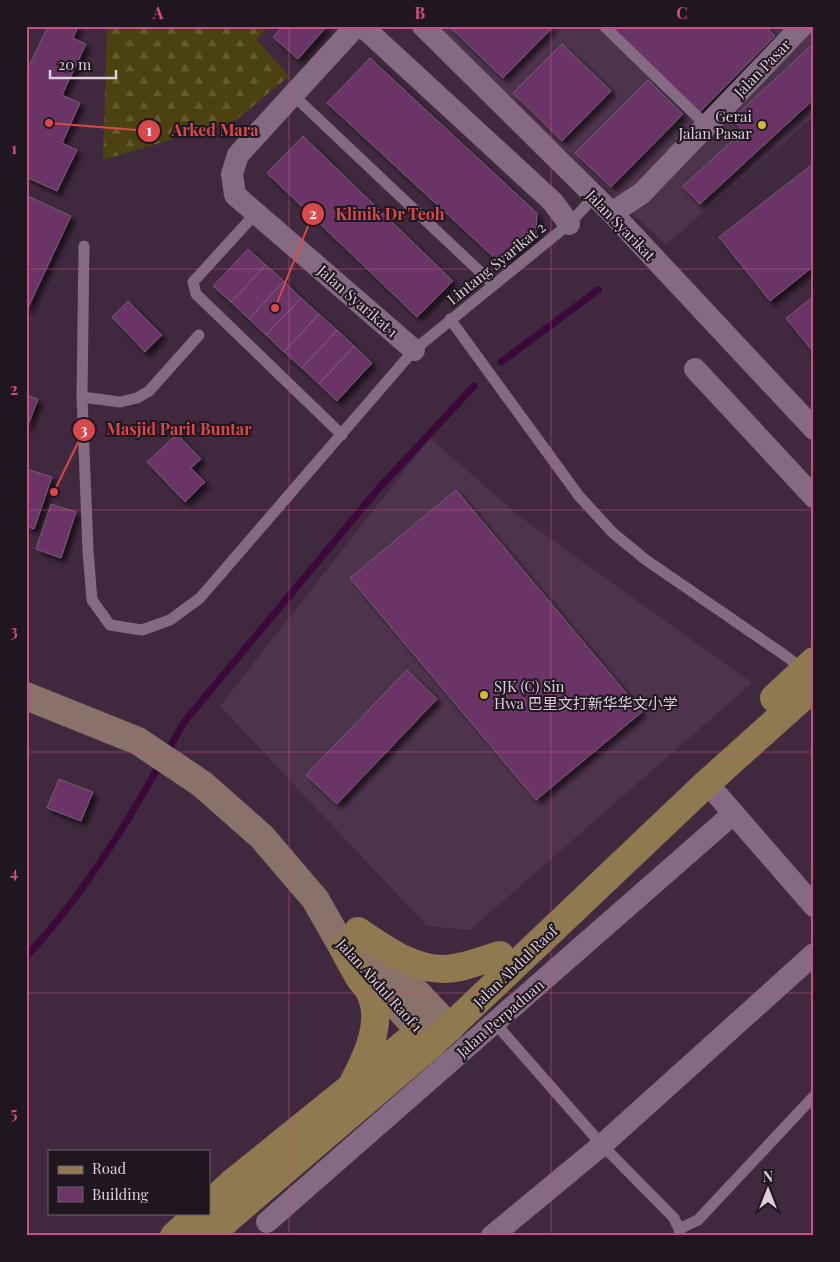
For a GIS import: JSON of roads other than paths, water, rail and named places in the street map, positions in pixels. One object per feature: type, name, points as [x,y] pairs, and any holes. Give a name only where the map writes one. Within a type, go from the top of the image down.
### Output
[{"type":"main road","name":"Jalan Abdul Raof","points":[[210,1204],[240,1192],[435,1029],[707,783],[810,673]]},
{"type":"main road","name":"Jalan Abdul Raof","points":[[208,1236],[240,1192],[351,1087],[435,1029],[500,955],[696,769],[810,673]]},
{"type":"main road","points":[[351,1087],[367,1054],[373,1036],[376,1015],[371,995],[350,962],[351,939],[385,949],[423,967],[444,969],[500,955]]},
{"type":"main road","points":[[174,1236],[197,1214]]},
{"type":"street","name":"Jalan Syarikat 1","points":[[356,26],[238,155],[232,174],[235,195],[414,350]]},
{"type":"street","points":[[362,26],[553,202],[569,224]]},
{"type":"street","name":"Jalan Syarikat","points":[[423,26],[612,213],[814,428]]},
{"type":"street","name":"Jalan Pasar","points":[[612,213],[642,193],[797,28]]},
{"type":"street","points":[[695,369],[814,497]]},
{"type":"street","name":"Jalan Abdul Raof 1","points":[[26,696],[138,741],[202,784],[262,837],[351,939],[435,1029]]},
{"type":"street","points":[[707,783],[814,906]]},
{"type":"street","name":"Jalan Perpaduan","points":[[274,1231],[495,1022],[733,814]]},
{"type":"street","points":[[492,1236],[602,1145],[814,954]]},
{"type":"street","points":[[240,1192],[274,1231]]},
{"type":"lane","points":[[604,26],[706,125]]},
{"type":"lane","points":[[293,95],[494,285]]},
{"type":"lane","name":"Lintang Syarikat 2","points":[[84,246],[82,397],[88,551],[92,600],[110,625],[142,630],[170,620],[200,598],[414,350],[569,224],[594,196]]},
{"type":"lane","points":[[256,213],[192,282],[196,294],[342,435]]},
{"type":"lane","points":[[450,320],[579,496],[613,533],[646,560],[810,673]]},
{"type":"lane","points":[[82,397],[120,402],[137,398],[149,391],[199,335]]},
{"type":"lane","points":[[495,1022],[602,1145],[674,1218],[679,1232],[698,1220],[814,1096]]},
{"type":"waterway","points":[[501,362],[598,290]]},
{"type":"waterway","points":[[167,753],[184,722],[379,488],[474,386]]},
{"type":"waterway","points":[[26,957],[65,912],[100,864],[161,762]]},
{"type":"place","name":"Arked Mara","points":[[49,123]]},
{"type":"place","name":"Gerai Jalan Pasar","points":[[762,125]]},
{"type":"place","name":"Klinik Dr Teoh","points":[[275,308]]},
{"type":"place","name":"Masjid Parit Buntar","points":[[54,492]]},
{"type":"place","name":"SJK (C) Sin Hwa 巴里文打新华华文小学","points":[[484,695]]}]
